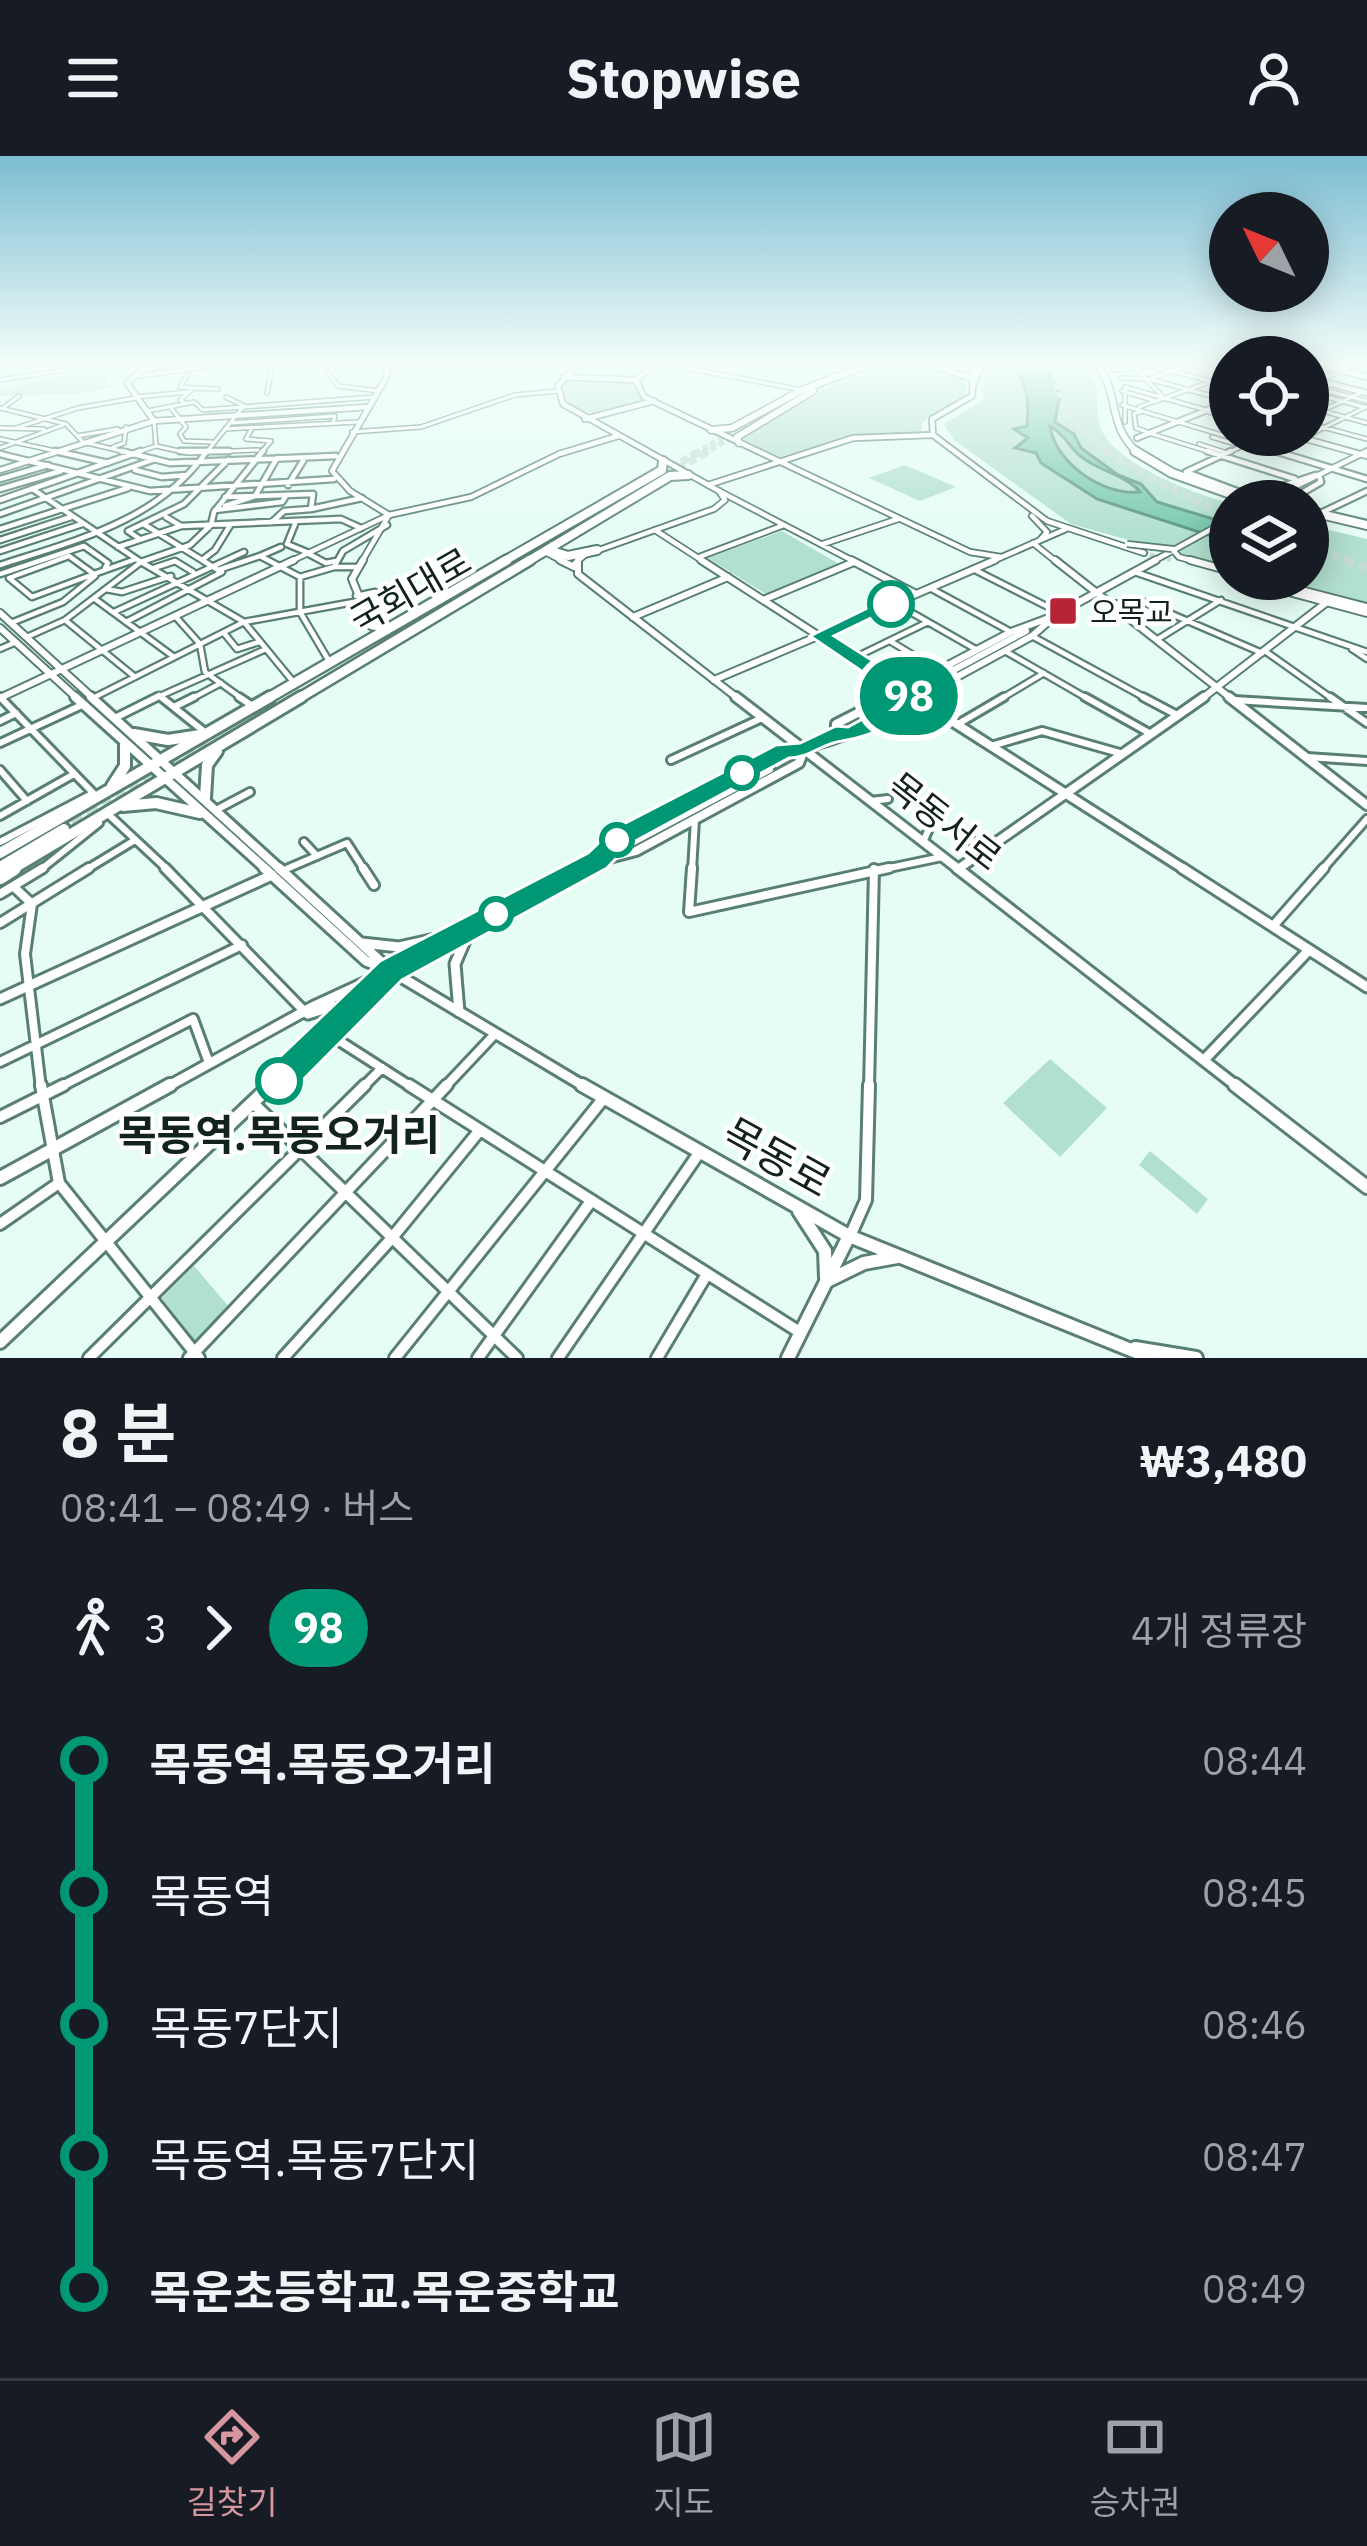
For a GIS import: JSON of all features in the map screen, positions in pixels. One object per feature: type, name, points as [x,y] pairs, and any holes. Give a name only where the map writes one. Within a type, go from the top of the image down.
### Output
[{"type":"main road","points":[[0,470],[80,439],[149,422]]},
{"type":"main road","points":[[358,422],[336,456],[334,479],[389,515]]},
{"type":"main road","points":[[591,422],[914,593]]},
{"type":"main road","points":[[695,422],[970,552],[1001,556]]},
{"type":"main road","points":[[711,430],[748,422]]},
{"type":"main road","points":[[739,443],[737,437],[753,422]]},
{"type":"main road","points":[[932,422],[933,434]]},
{"type":"main road","points":[[1120,422],[1140,452],[1161,469],[1209,490]]},
{"type":"main road","points":[[1137,438],[1178,422]]},
{"type":"main road","points":[[708,485],[860,437],[933,434],[1053,519],[1209,567]]},
{"type":"main road","points":[[0,697],[389,515],[471,497],[559,454],[618,436]]},
{"type":"main road","points":[[1329,445],[1365,454]]},
{"type":"main road","points":[[1140,452],[1209,482]]},
{"type":"main road","points":[[1309,480],[1365,454]]},
{"type":"main road","points":[[205,798],[207,765],[234,736],[553,546],[643,487],[662,470],[663,461]]},
{"type":"main road","points":[[0,860],[169,766],[372,632],[392,627],[643,487],[670,476],[688,475]]},
{"type":"main road","points":[[1000,484],[1047,532],[1036,542]]},
{"type":"main road","name":"국회대로","points":[[205,741],[643,487]]},
{"type":"main road","points":[[574,567],[579,558],[597,550],[719,507],[725,498],[719,491]]},
{"type":"main road","points":[[1018,500],[1066,529],[1146,552]]},
{"type":"main road","points":[[372,632],[352,579],[389,515]]},
{"type":"main road","points":[[1329,518],[1367,528]]},
{"type":"main road","points":[[824,546],[885,520],[900,519]]},
{"type":"main road","points":[[697,557],[784,525]]},
{"type":"main road","points":[[714,680],[1066,529]]},
{"type":"main road","points":[[655,530],[1367,987]]},
{"type":"main road","points":[[945,673],[1209,532]]},
{"type":"main road","points":[[1036,542],[1367,806]]},
{"type":"main road","points":[[553,546],[550,550],[563,556],[597,550]]},
{"type":"main road","points":[[970,552],[979,561],[970,570]]},
{"type":"main road","name":"목동서로","points":[[540,554],[574,567],[869,801],[926,837],[942,857],[1367,1187]]},
{"type":"main road","points":[[1172,555],[1209,566]]},
{"type":"main road","points":[[763,600],[854,562]]},
{"type":"main road","points":[[633,617],[728,577]]},
{"type":"main road","points":[[1329,599],[1367,610]]},
{"type":"main road","points":[[1320,600],[1367,610]]},
{"type":"main road","points":[[1329,600],[1367,610]]},
{"type":"main road","points":[[958,869],[1178,716],[1327,602]]},
{"type":"main road","points":[[0,613],[117,717],[129,740],[125,766],[110,799],[0,877]]},
{"type":"main road","points":[[836,733],[836,724],[890,696],[932,691],[945,673],[977,650],[1057,615]]},
{"type":"main road","points":[[0,1178],[359,983],[598,861],[784,751],[804,750],[836,733],[851,734],[904,706],[916,682],[1005,651],[1057,615]]},
{"type":"main road","points":[[0,628],[129,740],[205,741],[234,736]]},
{"type":"main road","name":"목동로","points":[[129,740],[169,766],[218,809],[366,961],[391,970]]},
{"type":"main road","name":"목동로","points":[[129,740],[200,813],[278,872],[391,970],[494,1035],[849,1236],[1151,1358]]},
{"type":"main road","points":[[169,766],[205,741]]},
{"type":"main road","points":[[598,861],[635,851],[799,763],[804,750]]},
{"type":"main road","points":[[769,764],[785,763],[782,771]]},
{"type":"main road","points":[[110,799],[155,802],[200,813]]},
{"type":"main road","points":[[0,999],[278,872]]},
{"type":"main road","points":[[359,943],[399,947],[466,931]]},
{"type":"main road","points":[[460,1013],[454,964],[466,931]]},
{"type":"main road","points":[[1204,1060],[1310,950]]},
{"type":"main road","points":[[0,1342],[391,970]]},
{"type":"main road","points":[[307,1014],[333,1006],[330,1028]]},
{"type":"main road","points":[[794,1206],[825,1251],[825,1282]]},
{"type":"main road","points":[[788,1358],[849,1236]]},
{"type":"main road","points":[[825,1282],[862,1263],[902,1257]]},
{"type":"main road","points":[[1122,1346],[1138,1358]]},
{"type":"main road","points":[[1122,1346],[1196,1358]]},
{"type":"street","points":[[16,428],[35,422]]},
{"type":"street","points":[[58,422],[80,439],[155,459],[336,456]]},
{"type":"street","points":[[154,422],[156,446]]},
{"type":"street","points":[[181,422],[184,441],[212,442]]},
{"type":"street","points":[[1,563],[125,522],[175,490],[231,422]]},
{"type":"street","points":[[228,426],[253,422]]},
{"type":"street","points":[[284,428],[285,422]]},
{"type":"street","points":[[228,426],[251,430],[356,422]]},
{"type":"street","points":[[352,432],[421,428],[438,422]]},
{"type":"street","points":[[1135,422],[1136,428],[1149,433],[1209,445]]},
{"type":"street","points":[[1178,422],[1209,438]]},
{"type":"street","points":[[0,428],[44,429],[66,424]]},
{"type":"street","points":[[1349,434],[1367,424]]},
{"type":"street","points":[[110,449],[124,443],[126,427]]},
{"type":"street","points":[[0,451],[44,429]]},
{"type":"street","points":[[1329,429],[1367,439]]},
{"type":"street","points":[[105,568],[108,563],[84,546],[9,578],[32,597],[105,568],[183,548],[211,525],[225,497],[271,440],[248,440],[245,436],[251,430]]},
{"type":"street","points":[[0,439],[112,464]]},
{"type":"street","points":[[0,500],[85,475],[156,446],[202,452],[260,449]]},
{"type":"street","points":[[0,451],[133,487],[287,489],[313,494],[311,509]]},
{"type":"street","points":[[1209,481],[1186,472],[1222,456]]},
{"type":"street","points":[[1247,456],[1295,479],[1319,475],[1320,480]]},
{"type":"street","points":[[1268,456],[1367,478]]},
{"type":"street","points":[[255,496],[277,458]]},
{"type":"street","points":[[0,514],[155,459]]},
{"type":"street","points":[[217,509],[282,502],[304,459]]},
{"type":"street","points":[[140,539],[128,531],[166,517],[206,489],[228,460]]},
{"type":"street","points":[[0,479],[48,465]]},
{"type":"street","points":[[131,469],[162,477],[188,476]]},
{"type":"street","points":[[0,489],[61,471]]},
{"type":"street","points":[[217,509],[334,479]]},
{"type":"street","points":[[0,529],[133,487]]},
{"type":"street","points":[[34,490],[138,560],[244,622],[295,683]]},
{"type":"street","points":[[1329,512],[1367,491]]},
{"type":"street","points":[[225,497],[255,496]]},
{"type":"street","points":[[272,522],[284,512],[362,497]]},
{"type":"street","points":[[202,560],[215,550],[243,509]]},
{"type":"street","points":[[0,540],[73,517]]},
{"type":"street","points":[[166,517],[181,526]]},
{"type":"street","points":[[118,547],[181,526],[341,519],[362,528]]},
{"type":"street","points":[[125,522],[160,533],[211,565],[231,568]]},
{"type":"street","points":[[272,522],[297,524],[287,544],[326,563],[357,567]]},
{"type":"street","points":[[0,551],[84,524]]},
{"type":"street","points":[[260,556],[300,577],[335,564],[343,551],[387,525]]},
{"type":"street","points":[[328,544],[343,551]]},
{"type":"street","points":[[127,622],[175,600],[188,586],[281,547]]},
{"type":"street","points":[[106,589],[122,592],[244,552]]},
{"type":"street","points":[[0,574],[69,556],[94,574]]},
{"type":"street","points":[[27,637],[65,620],[138,560]]},
{"type":"street","points":[[154,568],[175,561],[193,572]]},
{"type":"street","points":[[1,563],[15,572]]},
{"type":"street","points":[[970,570],[1057,615]]},
{"type":"street","points":[[1136,572],[1209,596]]},
{"type":"street","points":[[11,622],[63,602],[94,579],[94,574]]},
{"type":"street","points":[[114,612],[174,577]]},
{"type":"street","points":[[300,577],[301,612],[330,663]]},
{"type":"street","points":[[928,587],[1011,632]]},
{"type":"street","points":[[94,697],[244,622],[375,592]]},
{"type":"street","points":[[94,598],[174,657]]},
{"type":"street","points":[[1114,604],[1139,600],[1263,652],[1367,723]]},
{"type":"street","points":[[1158,639],[1221,600],[1333,638],[1367,656]]},
{"type":"street","points":[[893,602],[977,650]]},
{"type":"street","points":[[175,616],[200,644],[205,671],[254,707]]},
{"type":"street","points":[[65,620],[135,677]]},
{"type":"street","points":[[854,658],[928,622]]},
{"type":"street","points":[[224,633],[237,650],[260,641]]},
{"type":"street","points":[[1032,636],[1178,716]]},
{"type":"street","points":[[889,641],[945,673]]},
{"type":"street","points":[[0,649],[16,642]]},
{"type":"street","points":[[117,717],[205,671],[266,649]]},
{"type":"street","points":[[1005,651],[1151,734]]},
{"type":"street","points":[[958,724],[1044,673]]},
{"type":"street","points":[[174,707],[221,683]]},
{"type":"street","points":[[159,695],[205,741]]},
{"type":"street","points":[[0,697],[74,774],[110,799],[136,839],[307,1014]]},
{"type":"street","points":[[1234,700],[1367,708]]},
{"type":"street","points":[[0,743],[84,704]]},
{"type":"street","points":[[0,721],[16,713]]},
{"type":"street","points":[[671,760],[763,718]]},
{"type":"street","points":[[991,746],[1042,731],[1123,754]]},
{"type":"street","points":[[1307,757],[1367,760]]},
{"type":"street","points":[[0,770],[27,801]]},
{"type":"street","points":[[0,816],[74,774]]},
{"type":"street","points":[[218,809],[250,792]]},
{"type":"street","points":[[0,842],[110,799]]},
{"type":"street","points":[[0,894],[14,887],[110,799]]},
{"type":"street","points":[[869,801],[888,799]]},
{"type":"street","points":[[694,819],[689,912],[942,857]]},
{"type":"street","points":[[1273,926],[1367,819]]},
{"type":"street","points":[[0,923],[136,839]]},
{"type":"street","points":[[969,840],[990,847]]},
{"type":"street","points":[[304,842],[317,856]]},
{"type":"street","points":[[278,872],[347,843],[374,885]]},
{"type":"street","points":[[849,1236],[866,1201],[874,869]]},
{"type":"street","points":[[14,887],[32,904]]},
{"type":"street","points":[[32,904],[26,954],[29,986],[42,1096],[59,1183],[109,1240],[194,1356],[494,1035]]},
{"type":"street","points":[[0,1062],[242,945]]},
{"type":"street","points":[[0,1117],[193,1018],[210,1066]]},
{"type":"street","points":[[330,1028],[382,1068],[801,1333]]},
{"type":"street","points":[[89,1358],[382,1068]]},
{"type":"street","points":[[395,1358],[605,1097]]},
{"type":"street","points":[[254,1104],[517,1358]]},
{"type":"street","points":[[283,1358],[391,1239],[479,1130]]},
{"type":"street","points":[[558,1358],[700,1152]]},
{"type":"street","points":[[0,1224],[59,1183]]},
{"type":"street","points":[[478,1358],[591,1201]]},
{"type":"street","points":[[657,1358],[707,1274]]},
{"type":"shaded area","points":[[770,422],[922,422],[922,432],[856,435],[779,457],[741,440]]},
{"type":"shaded area","points":[[947,422],[1100,422],[1108,441],[1138,465],[1209,496],[1209,562],[1071,524],[954,440],[944,424]]},
{"type":"shaded area","points":[[1027,422],[1055,422],[1074,434],[1081,448],[1118,475],[1141,484],[1157,502],[1209,518],[1209,535],[1097,499],[1041,463],[1036,453],[1015,448],[1028,438],[1014,429]],"holes":[[[1050,426],[1090,463],[1126,481],[1140,492],[1111,489],[1083,474],[1061,452]]]},
{"type":"shaded area","points":[[905,465],[956,487],[920,501],[869,478]]},
{"type":"shaded area","points":[[1329,530],[1367,539],[1367,605],[1329,595]]},
{"type":"shaded area","points":[[782,531],[841,565],[769,596],[708,558]]},
{"type":"shaded area","points":[[1050,1059],[1107,1108],[1060,1157],[1003,1103]]},
{"type":"shaded area","points":[[1150,1151],[1208,1199],[1197,1214],[1139,1165]]},
{"type":"shaded area","points":[[194,1266],[230,1308],[197,1343],[162,1298]]},
{"type":"tunnel","points":[[695,454],[749,422]]},
{"type":"tunnel","points":[[1077,422],[1107,452]]},
{"type":"tunnel","points":[[703,454],[748,428]]},
{"type":"tunnel","points":[[653,479],[700,451]]},
{"type":"tunnel","points":[[667,475],[708,451]]},
{"type":"tunnel","points":[[1107,452],[1209,507]]},
{"type":"tunnel","points":[[1144,553],[1171,560]]},
{"type":"tunnel","points":[[1329,554],[1347,561]]},
{"type":"tunnel","points":[[1347,561],[1367,568]]},
{"type":"tunnel","points":[[1347,561],[1353,563]]},
{"type":"tunnel","points":[[899,700],[948,673]]},
{"type":"tunnel","points":[[833,735],[904,697]]},
{"type":"tunnel","points":[[117,798],[207,744]]},
{"type":"tunnel","points":[[769,769],[804,750]]},
{"type":"tunnel","points":[[58,835],[113,803]]},
{"type":"bus line","name":"98","points":[[279,1081],[391,970],[598,861],[621,837],[770,758],[784,751],[804,750],[836,733],[851,734],[904,706],[910,694],[820,636],[891,604]]},
{"type":"place","name":"오목교","points":[[1063,611]]},
{"type":"place","name":"목동역.목동오거리","points":[[279,1081]]}]
